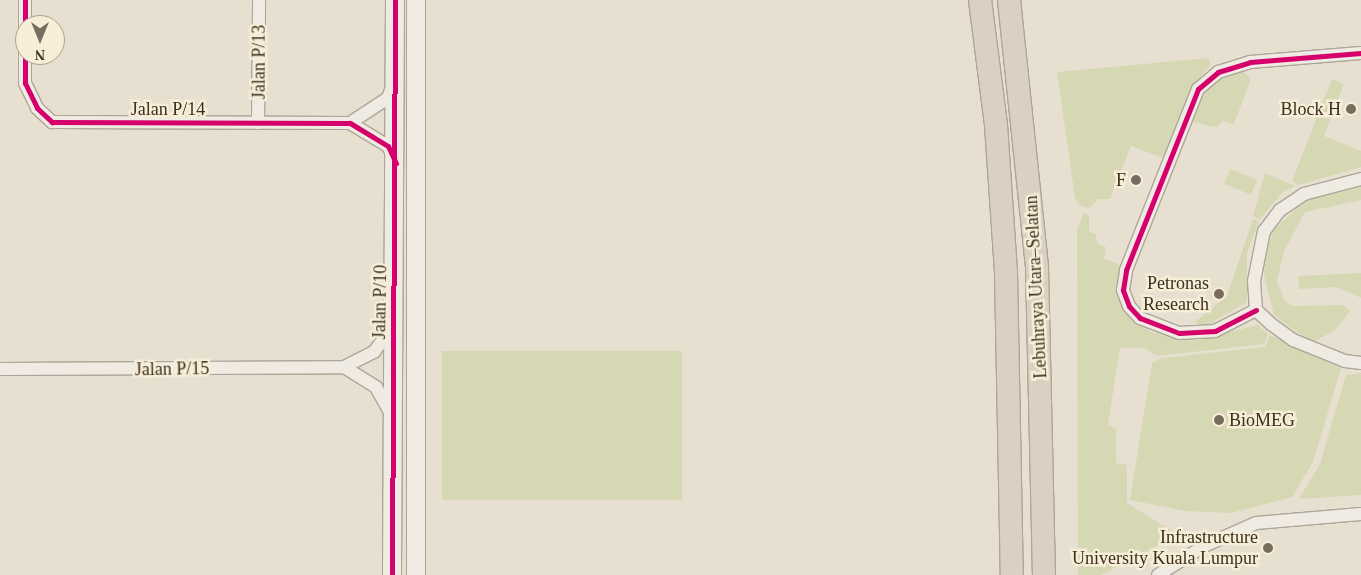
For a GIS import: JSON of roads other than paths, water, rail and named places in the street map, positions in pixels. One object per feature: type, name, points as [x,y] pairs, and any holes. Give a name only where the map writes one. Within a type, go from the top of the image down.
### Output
[{"type":"highway","name":"Lebuhraya Utara–Selatan","points":[[980,0],[996,125],[1006,273],[1012,575]]},
{"type":"highway","name":"Lebuhraya Utara–Selatan","points":[[1009,0],[1037,268],[1044,575]]},
{"type":"street","name":"Jalan P/14","points":[[25,0],[25,83],[37,108],[52,122],[350,123]]},
{"type":"street","name":"Jalan P/13","points":[[258,123],[259,0]]},
{"type":"street","name":"Jalan P/10","points":[[392,575],[392,327],[398,165],[395,0]]},
{"type":"street","name":"Jalan P/10","points":[[416,0],[416,575]]},
{"type":"street","points":[[1256,310],[1215,331],[1179,333],[1140,318],[1129,306],[1123,290],[1126,270],[1198,90],[1218,72],[1250,62],[1361,53]]},
{"type":"street","points":[[396,76],[388,98],[350,123],[388,146],[398,165]]},
{"type":"street","points":[[1256,310],[1256,254],[1264,231],[1280,210],[1304,194],[1361,179]]},
{"type":"street","points":[[1256,310],[1293,340],[1345,361],[1361,363]]},
{"type":"street","name":"Jalan P/15","points":[[0,369],[344,366],[374,352],[392,327]]},
{"type":"street","points":[[344,366],[376,387],[393,419]]},
{"type":"street","points":[[1158,575],[1204,546],[1256,523],[1361,514]]},
{"type":"place","name":"Block H","points":[[1351,109]]},
{"type":"place","name":"F","points":[[1136,180]]},
{"type":"place","name":"Petronas Research","points":[[1219,294]]},
{"type":"place","name":"BioMEG","points":[[1219,420]]},
{"type":"place","name":"Infrastructure University Kuala Lumpur","points":[[1268,548]]}]
